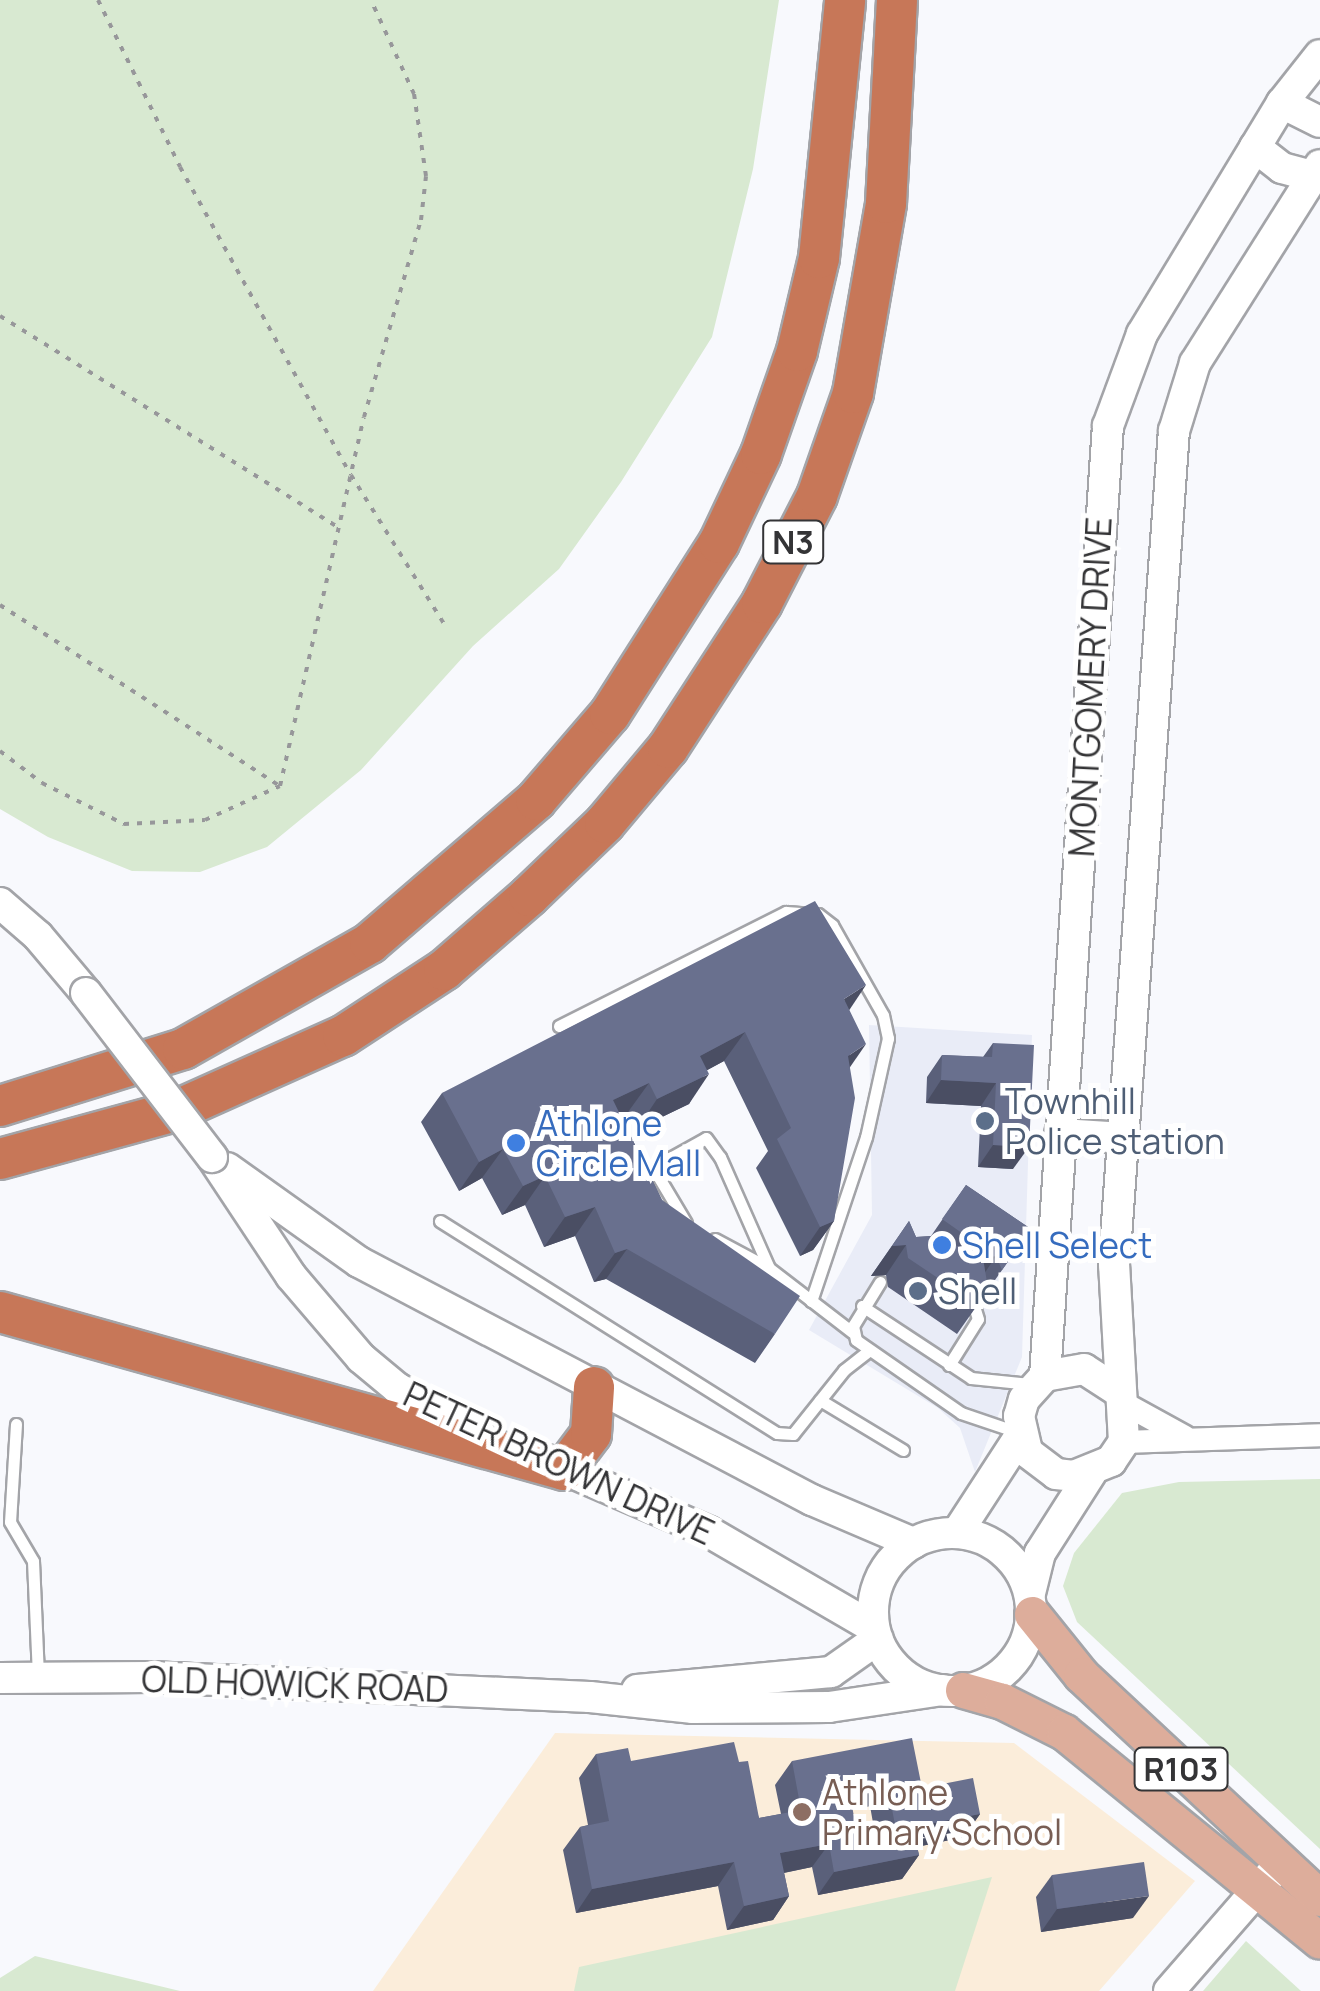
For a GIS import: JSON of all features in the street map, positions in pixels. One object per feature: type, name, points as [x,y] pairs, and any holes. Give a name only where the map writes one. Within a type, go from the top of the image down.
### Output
[{"type":"highway","name":"N3","points":[[0,1106],[182,1049],[370,943],[536,800],[610,714],[719,543],[761,454],[796,351],[820,258],[845,0]]},
{"type":"highway","name":"N3","points":[[0,1159],[175,1111],[344,1036],[444,970],[528,896],[605,823],[668,748],[762,603],[817,496],[852,394],[886,202],[896,0]]},
{"type":"highway","points":[[0,1312],[564,1470],[591,1434],[594,1387]]},
{"type":"main road","name":"R103","points":[[1031,1604],[1081,1676],[1320,1898]]},
{"type":"main road","name":"R103","points":[[953,1690],[1002,1700],[1064,1732],[1320,1942]]},
{"type":"street","name":"MONTGOMERY DRIVE","points":[[1039,1380],[1060,1134],[1108,426],[1142,334],[1282,103],[1320,56]]},
{"type":"street","points":[[1282,103],[1320,122]]},
{"type":"street","points":[[1255,146],[1270,162],[1316,171]]},
{"type":"street","name":"MONTGOMERY DRIVE","points":[[1121,1397],[1114,1265],[1146,775],[1179,398],[1316,171]]},
{"type":"street","name":"PETER BROWN DRIVE","points":[[0,903],[38,936],[86,993],[212,1157],[280,1262],[361,1358],[439,1413],[709,1532],[876,1633]]},
{"type":"street","points":[[1060,1134],[1125,1138]]},
{"type":"street","name":"PETER BROWN DRIVE","points":[[212,1157],[359,1262],[812,1500],[913,1543]]},
{"type":"street","points":[[876,1633],[880,1579],[913,1543],[957,1533],[1020,1434],[1024,1398],[1039,1380],[1084,1369],[1185,1437]]},
{"type":"street","points":[[1020,1434],[1040,1465],[1074,1476],[1091,1474],[1111,1462],[1124,1442],[1121,1397]]},
{"type":"street","points":[[1124,1442],[1320,1435]]},
{"type":"street","points":[[1031,1604],[1040,1553],[1091,1474]]},
{"type":"street","name":"R103","points":[[876,1633],[903,1674],[953,1690],[1003,1673],[1028,1636],[1031,1604],[1003,1551],[957,1533]]},
{"type":"street","name":"OLD HOWICK ROAD","points":[[590,1697],[831,1672],[876,1633]]},
{"type":"street","name":"OLD HOWICK ROAD","points":[[0,1678],[38,1675],[590,1697],[693,1708],[830,1707],[953,1690]]},
{"type":"street","points":[[1169,1991],[1282,1862]]},
{"type":"lane","points":[[558,1026],[786,912],[818,914],[832,926],[883,1015],[888,1038],[866,1138],[812,1301]]},
{"type":"lane","points":[[769,1268],[713,1143],[697,1139],[661,1163],[658,1176],[686,1223],[769,1268],[852,1332],[868,1351],[961,1413],[1020,1434]]},
{"type":"lane","points":[[440,1221],[777,1433],[793,1434],[868,1351]]},
{"type":"lane","points":[[852,1332],[862,1306],[880,1282]]},
{"type":"lane","points":[[948,1365],[978,1319],[970,1293]]},
{"type":"lane","points":[[862,1306],[948,1365],[987,1382],[1039,1380]]},
{"type":"lane","points":[[820,1400],[902,1450]]},
{"type":"lane","points":[[16,1424],[10,1522],[33,1561],[38,1675]]},
{"type":"path","points":[[98,0],[180,167],[351,476],[446,627]]},
{"type":"path","points":[[280,786],[351,476],[422,220],[426,176],[414,94],[371,0]]},
{"type":"path","points":[[0,316],[339,528]]},
{"type":"path","points":[[0,606],[280,786]]},
{"type":"path","points":[[0,751],[42,784],[124,824],[205,820],[280,786]]},
{"type":"shaded area","points":[[869,1025],[1032,1035],[1022,1357],[975,1472],[960,1428],[938,1408],[809,1330],[872,1215]]},
{"type":"shaded area","name":"Athlone Primary School","points":[[555,1733],[1014,1743],[1195,1881],[1099,1991],[373,1991]]},
{"type":"green space","points":[[0,0],[779,0],[753,169],[712,337],[621,482],[559,569],[473,646],[361,770],[267,847],[200,872],[132,871],[48,837],[0,809]]},
{"type":"green space","points":[[1320,1479],[1320,1849],[1077,1622],[1063,1586],[1074,1553],[1122,1493],[1179,1482]]},
{"type":"green space","points":[[992,1877],[955,1991],[574,1991],[579,1967]]},
{"type":"green space","points":[[1246,1941],[1301,1991],[1203,1991]]},
{"type":"green space","points":[[35,1956],[180,1991],[0,1991],[0,1978]]},
{"type":"building","name":"Athlone Circle Mall","points":[[815,901],[866,985],[844,999],[866,1044],[848,1056],[855,1098],[834,1221],[820,1227],[777,1139],[791,1128],[745,1032],[700,1056],[709,1074],[657,1099],[649,1083],[613,1100],[662,1200],[800,1296],[775,1334],[627,1249],[615,1253],[595,1207],[565,1217],[545,1176],[523,1186],[503,1149],[479,1162],[442,1093]]},
{"type":"building","points":[[993,1043],[1034,1045],[1029,1147],[993,1145],[996,1083],[941,1080],[942,1055],[992,1057]]},
{"type":"building","points":[[966,1185],[1031,1229],[1002,1270],[996,1256],[983,1258],[988,1288],[978,1305],[908,1258],[906,1245],[892,1246],[909,1221],[916,1237],[933,1236],[967,1250],[969,1238],[942,1219]]},
{"type":"building","points":[[912,1738],[922,1788],[973,1778],[980,1814],[913,1827],[919,1855],[834,1872],[829,1844],[780,1853],[789,1896],[744,1906],[734,1862],[592,1889],[580,1827],[609,1821],[596,1754],[628,1748],[631,1761],[734,1742],[739,1762],[748,1761],[759,1818],[801,1810],[792,1761]],"holes":[[[887,1783],[896,1830],[858,1838],[849,1790]]]},
{"type":"building","points":[[1144,1862],[1149,1896],[1057,1909],[1052,1875]]},
{"type":"place","name":"Townhill Police station","points":[[985,1121]]},
{"type":"place","name":"Athlone Circle Mall","points":[[516,1143]]},
{"type":"place","name":"Shell Select","points":[[942,1245]]},
{"type":"place","name":"Shell","points":[[918,1291]]},
{"type":"place","name":"Athlone Primary School","points":[[802,1812]]}]
